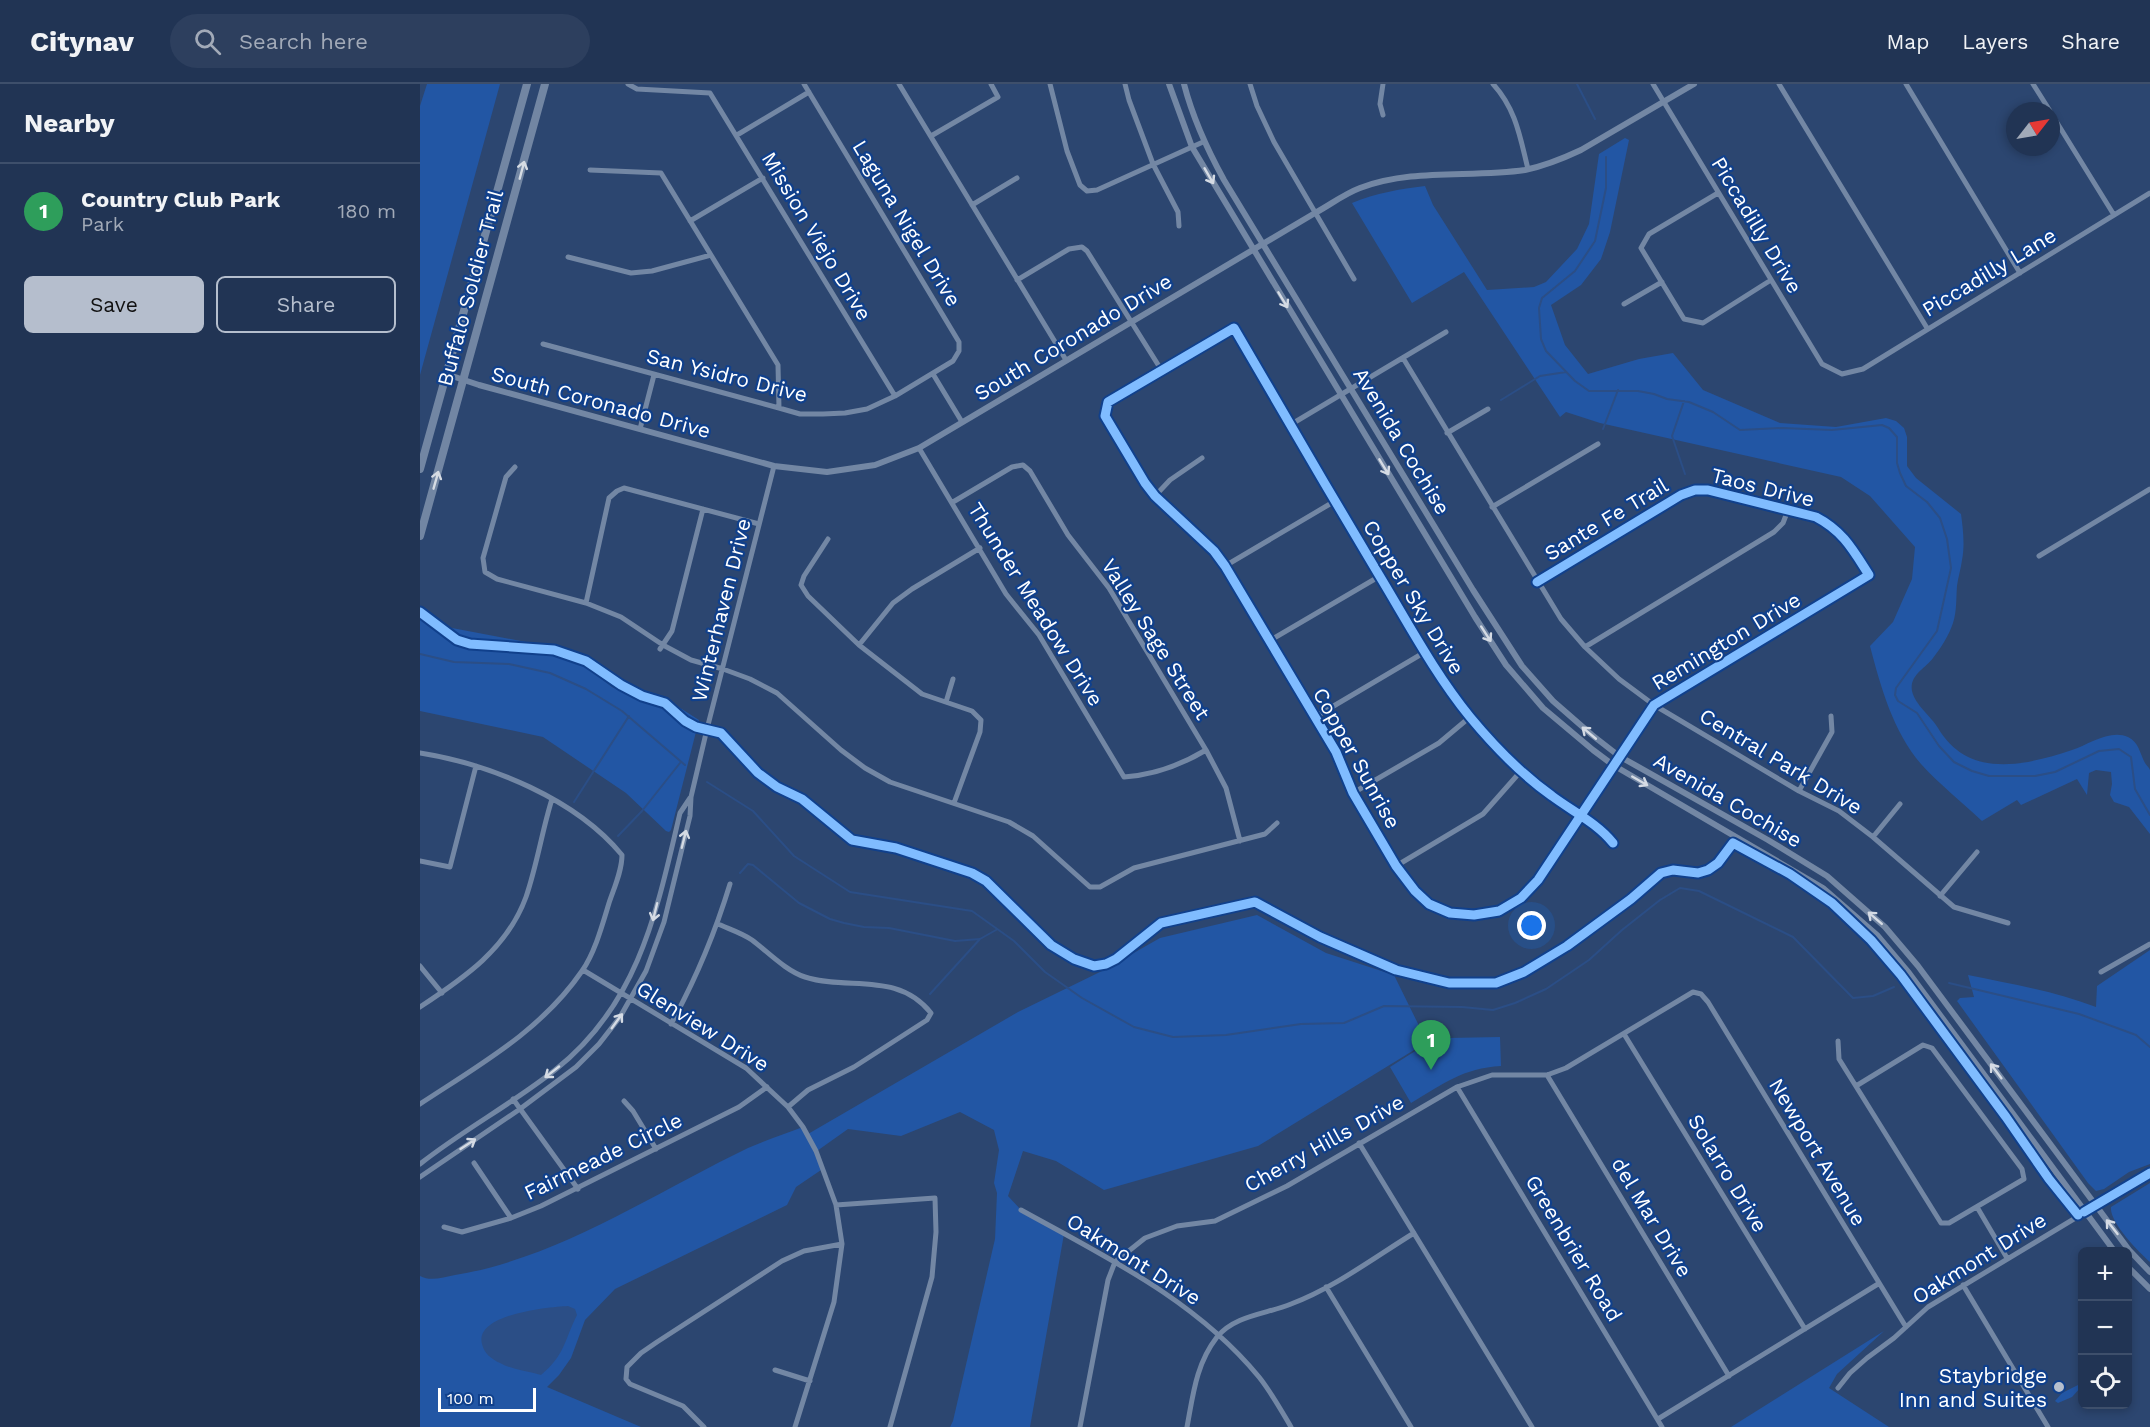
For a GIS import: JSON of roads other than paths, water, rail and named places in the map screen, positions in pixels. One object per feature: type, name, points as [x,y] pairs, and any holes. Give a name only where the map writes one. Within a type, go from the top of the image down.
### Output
[{"type":"main road","name":"Buffalo Soldier Trail","points":[[420,469],[527,84]]},
{"type":"main road","name":"Buffalo Soldier Trail","points":[[420,536],[545,84]]},
{"type":"street","name":"Mission Viejo Drive","points":[[628,84],[636,89],[710,93],[895,396]]},
{"type":"street","name":"Laguna Nigel Drive","points":[[804,84],[959,342],[959,351],[953,361],[933,374]]},
{"type":"street","points":[[899,84],[1066,360]]},
{"type":"street","points":[[931,136],[998,97],[991,84]]},
{"type":"street","points":[[1050,84],[1067,151],[1080,185],[1087,191],[1097,190],[1203,142]]},
{"type":"street","points":[[1125,84],[1153,164],[1178,212],[1179,226]]},
{"type":"street","name":"Avenida Cochise","points":[[1169,84],[1192,147],[1474,617],[1506,665],[1542,708],[1613,765],[1822,888],[1876,935],[1909,973],[2112,1247]]},
{"type":"street","name":"Avenida Cochise","points":[[1184,84],[1203,142],[1224,180],[1473,590],[1522,666],[1553,701],[1619,756],[1827,876],[1885,927],[1918,966],[2129,1250],[2150,1272]]},
{"type":"street","points":[[1250,84],[1257,106],[1274,141],[1354,279]]},
{"type":"street","points":[[1383,84],[1380,104],[1383,115]]},
{"type":"street","points":[[1493,84],[1503,94],[1518,122],[1528,169]]},
{"type":"street","name":"Piccadilly Drive","points":[[1653,84],[1822,364],[1842,374]]},
{"type":"street","name":"South Coronado Drive","points":[[446,374],[774,466],[827,472],[875,465],[919,448],[1359,188],[1400,178],[1528,169],[1581,150],[1694,84]]},
{"type":"street","points":[[1779,84],[1927,328]]},
{"type":"street","points":[[1906,84],[2020,273]]},
{"type":"street","points":[[2033,84],[2044,102]]},
{"type":"street","points":[[737,135],[809,92]]},
{"type":"street","points":[[2060,128],[2114,215]]},
{"type":"street","points":[[590,170],[661,173],[778,365],[779,408]]},
{"type":"street","points":[[690,221],[762,178]]},
{"type":"street","points":[[972,205],[1017,178]]},
{"type":"street","points":[[1718,193],[1649,234],[1641,248],[1684,320],[1703,323],[1771,280]]},
{"type":"street","name":"Piccadilly Lane","points":[[1842,374],[1863,369],[2150,193]]},
{"type":"street","points":[[1017,280],[1069,249],[1082,247],[1087,251],[1162,371]]},
{"type":"street","points":[[568,257],[632,273],[652,271],[711,255]]},
{"type":"street","points":[[1624,304],[1662,282]]},
{"type":"street","name":"Copper Sky Drive","points":[[1162,371],[1234,328],[1447,688],[1495,746],[1521,771],[1579,816],[1604,832],[1613,843]]},
{"type":"street","points":[[1290,425],[1446,332]]},
{"type":"street","name":"San Ysidro Drive","points":[[543,344],[800,414],[845,413],[867,409],[933,374]]},
{"type":"street","name":"Central Park Drive","points":[[1402,358],[1561,619],[1585,647],[1619,679],[1654,705],[1799,791],[1839,812],[1874,837],[1954,907],[2008,923]]},
{"type":"street","name":"Copper Sunrise","points":[[1162,371],[1108,402],[1105,416],[1155,496],[1214,551],[1225,566],[1336,752],[1353,793],[1396,866],[1415,891],[1429,904],[1450,913],[1474,915],[1499,911],[1521,898],[1538,880],[1619,756]]},
{"type":"street","points":[[933,374],[962,422]]},
{"type":"street","points":[[640,429],[654,375]]},
{"type":"street","points":[[1447,433],[1488,409]]},
{"type":"street","points":[[1492,507],[1598,444]]},
{"type":"street","name":"Thunder Meadow Drive","points":[[919,448],[1006,594],[1039,635],[1124,777],[1183,764],[1206,750]]},
{"type":"street","points":[[1155,496],[1170,480],[1202,458]]},
{"type":"street","name":"Valley Sage Street","points":[[953,502],[1012,467],[1023,465],[1030,471],[1068,536],[1109,588],[1206,750],[1226,788],[1240,841]]},
{"type":"street","name":"Winterhaven Drive","points":[[420,1178],[520,1109],[564,1077],[588,1056],[610,1031],[646,972],[664,922],[690,816],[691,797],[774,466]]},
{"type":"street","points":[[515,467],[506,477],[483,558],[485,572],[497,579],[586,603],[621,617],[661,647],[691,660],[750,679],[777,693],[865,768],[890,782],[1010,822],[1033,836],[1090,887],[1100,887],[1134,868],[1265,834],[1277,823]]},
{"type":"street","points":[[586,603],[609,498],[617,491],[624,488],[759,524]]},
{"type":"street","points":[[2039,556],[2150,489]]},
{"type":"street","name":"Taos Drive","points":[[1695,490],[1708,490],[1788,510],[1831,525],[1843,536],[1869,575]]},
{"type":"street","name":"Sante Fe Trail","points":[[1537,582],[1681,495],[1695,490]]},
{"type":"street","points":[[1225,566],[1335,501]]},
{"type":"street","points":[[661,647],[672,631],[703,509]]},
{"type":"street","points":[[1585,647],[1774,532],[1783,523],[1788,510]]},
{"type":"street","points":[[828,539],[804,576],[801,585],[808,596],[859,645],[922,694],[972,711],[981,720],[980,732],[954,803]]},
{"type":"street","points":[[859,645],[893,603],[980,548]]},
{"type":"street","name":"Remington Drive","points":[[1619,756],[1654,705],[1869,575]]},
{"type":"street","points":[[1269,641],[1380,576]]},
{"type":"street","points":[[1315,717],[1425,652]]},
{"type":"street","points":[[945,702],[953,679]]},
{"type":"street","points":[[1799,791],[1832,732],[1831,716]]},
{"type":"street","points":[[1353,793],[1439,743],[1470,717]]},
{"type":"street","points":[[420,753],[476,766],[513,778],[588,822],[622,855],[604,921],[583,970],[554,1007],[521,1037],[420,1104]]},
{"type":"street","points":[[420,861],[450,867],[476,766]]},
{"type":"street","points":[[1396,866],[1483,814],[1521,771]]},
{"type":"street","name":"Winterhaven Drive","points":[[420,1164],[545,1077],[574,1053],[601,1024],[636,967],[649,935],[680,813],[691,797]]},
{"type":"street","points":[[420,1007],[470,973],[491,955],[513,925],[526,897],[552,799]]},
{"type":"street","points":[[1874,837],[1900,804]]},
{"type":"street","points":[[1940,896],[1977,852]]},
{"type":"street","points":[[671,1024],[692,986],[718,924],[730,884]]},
{"type":"street","points":[[718,924],[749,938],[804,977],[896,989],[923,1003],[931,1013],[927,1020],[854,1067],[808,1090],[788,1107]]},
{"type":"street","points":[[2101,972],[2150,944]]},
{"type":"street","points":[[420,966],[442,993]]},
{"type":"street","name":"Glenview Drive","points":[[583,970],[746,1068],[788,1107],[803,1126],[816,1151],[836,1205],[842,1244],[834,1302],[795,1427]]},
{"type":"street","name":"Cherry Hills Drive","points":[[1115,1262],[1145,1238],[1177,1226],[1215,1221],[1287,1186],[1457,1087],[1492,1075],[1547,1075],[1566,1068],[1693,992],[1701,994]]},
{"type":"street","name":"Newport Avenue","points":[[1701,994],[1906,1327]]},
{"type":"street","name":"Solarro Drive","points":[[1624,1034],[1805,1329]]},
{"type":"street","points":[[1838,1041],[1839,1059],[1941,1223],[1949,1223],[2024,1179],[2022,1169],[1932,1048],[1923,1045],[1856,1086]]},
{"type":"street","name":"del Mar Drive","points":[[1547,1075],[1729,1376]]},
{"type":"street","name":"Fairmeade Circle","points":[[444,1227],[462,1232],[511,1218],[578,1189],[739,1107],[767,1087]]},
{"type":"street","name":"Greenbrier Road","points":[[1457,1087],[1662,1427]]},
{"type":"street","points":[[513,1099],[578,1189]]},
{"type":"street","points":[[624,1101],[633,1111],[656,1149]]},
{"type":"street","points":[[1359,1143],[1532,1427]]},
{"type":"street","points":[[474,1163],[511,1218]]},
{"type":"street","name":"Oakmont Drive","points":[[1838,1388],[1858,1366],[1928,1307],[2150,1173]]},
{"type":"street","points":[[836,1205],[935,1197],[936,1232],[932,1277],[890,1427]]},
{"type":"street","points":[[1977,1207],[2007,1258]]},
{"type":"street","name":"Oakmont Drive","points":[[1021,1210],[1174,1298],[1219,1335],[1259,1376],[1291,1427]]},
{"type":"street","points":[[1187,1427],[1195,1380],[1202,1359],[1219,1335],[1252,1315],[1291,1304],[1326,1287],[1414,1233]]},
{"type":"street","points":[[704,1427],[682,1406],[630,1384],[626,1379],[627,1367],[640,1353],[782,1261],[804,1251],[842,1244]]},
{"type":"street","points":[[1080,1427],[1108,1280],[1115,1262]]},
{"type":"street","points":[[2132,1272],[2150,1289]]},
{"type":"street","points":[[1658,1419],[1878,1284]]},
{"type":"street","points":[[1963,1285],[2048,1427]]},
{"type":"street","points":[[1326,1287],[1411,1427]]},
{"type":"street","points":[[775,1370],[810,1381]]},
{"type":"waterway","points":[[1577,84],[1595,119]]},
{"type":"waterway","points":[[1606,157],[1606,188],[1595,241],[1575,271],[1542,298],[1539,308],[1541,339],[1546,351],[1575,381],[1589,391],[1638,391],[1689,402],[1713,412],[1740,430],[1782,428],[1832,430],[1882,425],[1889,428],[1897,437],[1897,463],[1906,486],[1927,502],[1940,518],[1947,539],[1951,568],[1937,631],[1896,688],[1895,695],[1898,701],[1917,713],[1939,746],[1954,762],[1989,776],[2035,776],[2055,772],[2099,751],[2119,749],[2131,757],[2135,789],[2150,815]]},
{"type":"waterway","points":[[1501,400],[1540,376],[1566,372]]},
{"type":"waterway","points":[[1603,429],[1618,390]]},
{"type":"waterway","points":[[1684,401],[1672,436],[1685,474]]},
{"type":"waterway","points":[[420,654],[454,662],[509,664],[550,673],[586,689],[622,711],[685,765]]},
{"type":"waterway","points":[[574,802],[629,716]]},
{"type":"waterway","points":[[618,836],[642,811],[680,763]]},
{"type":"waterway","points":[[707,782],[753,811],[794,856],[850,892],[972,911],[1014,941],[1045,972],[1082,998],[1134,1027],[1173,1037],[1226,1035],[1301,1024],[1344,1023],[1384,1006],[1462,1007],[1493,1010],[1546,989],[1589,960],[1622,930],[1660,900],[1680,888],[1699,891],[1793,937],[1853,998],[1873,996],[1894,987]]},
{"type":"waterway","points":[[740,873],[748,864],[753,865],[799,903],[830,919],[844,923],[889,928],[955,941],[980,939]]},
{"type":"waterway","points":[[930,994],[980,939],[996,930]]},
{"type":"waterway","points":[[1949,983],[2079,1014],[2136,1035],[2150,1047]]},
{"type":"place","name":"Country Club Park","points":[[1431,1070]]},
{"type":"place","name":"Staybridge Inn and Suites","points":[[2059,1387]]}]
